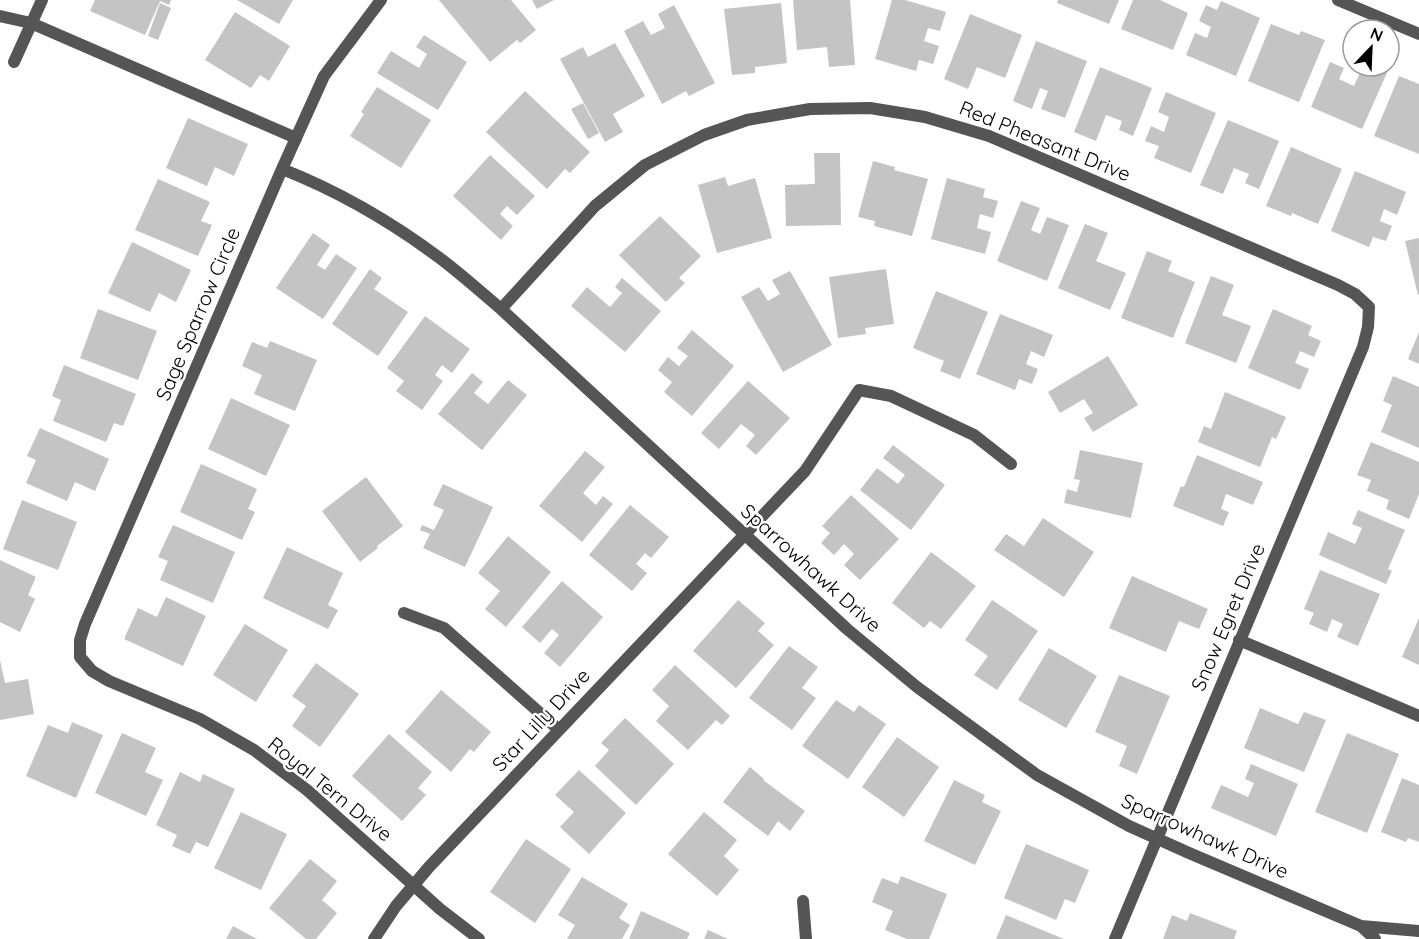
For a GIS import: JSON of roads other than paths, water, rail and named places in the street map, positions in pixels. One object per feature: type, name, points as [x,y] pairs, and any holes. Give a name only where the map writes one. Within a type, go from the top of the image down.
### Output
[{"type":"street","points":[[15,62],[42,0]]},
{"type":"street","name":"Sage Sparrow Circle","points":[[80,657],[80,640],[85,624],[324,76],[381,0]]},
{"type":"street","points":[[1338,0],[1419,34]]},
{"type":"street","points":[[0,16],[31,24],[296,138]]},
{"type":"street","name":"Red Pheasant Drive","points":[[501,309],[595,206],[645,165],[704,135],[747,120],[810,109],[870,108],[925,117],[989,136],[1338,285],[1354,294],[1369,307]]},
{"type":"street","name":"Sparrowhawk Drive","points":[[282,169],[380,218],[441,259],[501,309],[847,629],[918,687],[1037,775],[1129,826],[1360,926],[1375,939]]},
{"type":"street","name":"Snow Egret Drive","points":[[1114,939],[1363,347],[1368,327],[1369,307]]},
{"type":"street","name":"Star Lilly Drive","points":[[374,939],[396,906],[414,885],[558,729],[805,471],[859,390],[891,396],[974,435],[1011,464]]},
{"type":"street","points":[[404,613],[444,628],[558,729]]},
{"type":"street","points":[[1239,640],[1419,716]]},
{"type":"street","name":"Royal Tern Drive","points":[[80,657],[92,671],[109,681],[200,719],[254,750],[307,790],[440,909],[479,939]]},
{"type":"street","points":[[802,901],[806,939]]},
{"type":"street","name":"Sparrowhawk Drive","points":[[1360,926],[1419,931]]}]
